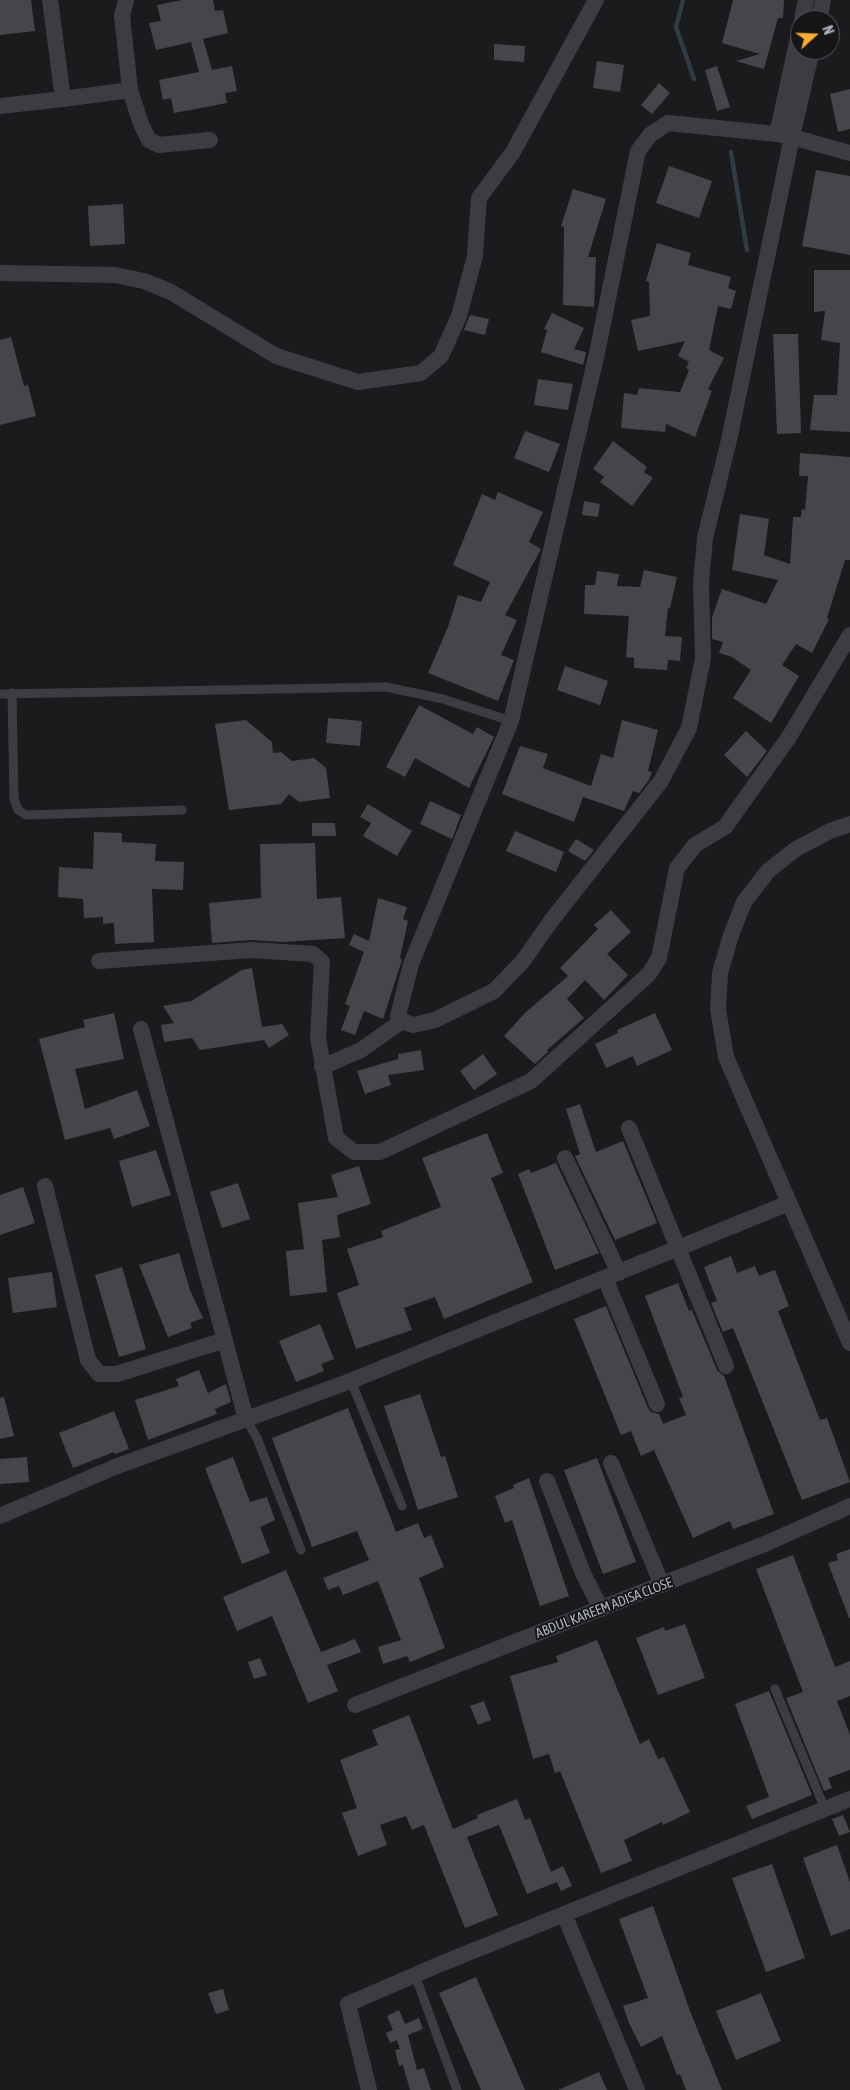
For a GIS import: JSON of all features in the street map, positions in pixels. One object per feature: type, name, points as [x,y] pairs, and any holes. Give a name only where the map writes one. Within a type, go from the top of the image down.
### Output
[{"type":"street","points":[[50,0],[63,99]]},
{"type":"street","points":[[126,0],[122,16],[130,90],[141,124],[149,140],[159,145],[210,140]]},
{"type":"street","points":[[0,273],[116,275],[144,281],[171,292],[276,356],[358,382],[420,373],[441,356],[459,316],[475,256],[479,198],[513,152],[596,0]]},
{"type":"street","points":[[796,60],[785,136],[731,430],[705,538],[701,583],[703,658],[689,728],[661,781],[563,906],[523,961],[494,991],[435,1020],[413,1025],[402,1021],[398,1016],[411,964],[511,721],[597,354],[638,151],[650,134],[668,123],[785,136],[850,153]]},
{"type":"street","points":[[785,136],[809,60]]},
{"type":"street","points":[[0,106],[130,90]]},
{"type":"street","points":[[99,961],[252,950],[313,954],[322,962],[318,1038],[336,1138],[354,1152],[380,1152],[531,1081],[649,974],[659,958],[677,868],[695,845],[725,828],[789,737],[850,634]]},
{"type":"street","points":[[850,824],[830,831],[796,849],[768,871],[744,902],[731,935],[720,973],[718,1009],[726,1057],[850,1343]]},
{"type":"street","points":[[322,1067],[361,1050],[402,1021]]},
{"type":"street","points":[[141,1029],[246,1419]]},
{"type":"street","points":[[629,1128],[726,1366]]},
{"type":"street","points":[[565,1158],[612,1275],[657,1404]]},
{"type":"street","points":[[45,1186],[88,1360],[99,1374],[117,1374],[225,1340]]},
{"type":"street","points":[[0,1516],[115,1467],[351,1380],[789,1204]]},
{"type":"street","points":[[612,1463],[662,1585]]},
{"type":"street","points":[[547,1481],[583,1573],[601,1610]]},
{"type":"street","name":"ABDUL KAREEM ADISA CLOSE","points":[[355,1705],[601,1610],[767,1543],[850,1506]]},
{"type":"street","points":[[369,2090],[348,2004],[850,1798]]},
{"type":"street","points":[[564,1914],[637,2090]]},
{"type":"lane","points":[[0,694],[386,686],[444,699],[511,721]]},
{"type":"lane","points":[[12,693],[14,799],[18,810],[26,815],[182,810]]},
{"type":"lane","points":[[351,1380],[402,1506]]},
{"type":"lane","points":[[246,1419],[256,1438],[301,1550]]},
{"type":"lane","points":[[775,1690],[825,1809]]},
{"type":"lane","points":[[415,1975],[457,2090]]},
{"type":"building","points":[[0,0],[31,0],[35,31],[0,35]]},
{"type":"building","points":[[182,0],[213,0],[215,11],[223,10],[228,33],[203,39],[212,70],[232,66],[237,91],[225,93],[227,103],[174,113],[171,98],[163,100],[159,80],[199,72],[191,42],[156,50],[149,23],[161,21],[157,5]]},
{"type":"building","points":[[733,0],[784,0],[783,18],[778,18],[764,69],[736,61],[760,54],[722,43]]},
{"type":"building","points":[[494,44],[525,46],[524,62],[494,60]]},
{"type":"building","points":[[597,61],[624,65],[620,92],[593,88]]},
{"type":"building","points":[[717,66],[730,107],[717,111],[705,70]]},
{"type":"building","points":[[659,83],[670,93],[652,114],[641,105]]},
{"type":"building","points":[[850,89],[850,129],[838,132],[830,94]]},
{"type":"building","points":[[669,166],[712,181],[699,218],[656,203]]},
{"type":"building","points":[[816,170],[850,176],[850,255],[802,246]]},
{"type":"building","points":[[573,189],[606,199],[588,257],[596,257],[594,307],[563,305],[564,227],[561,226]]},
{"type":"building","points":[[123,204],[125,244],[90,246],[88,206]]},
{"type":"building","points":[[657,243],[691,253],[688,265],[731,277],[728,288],[736,291],[731,309],[718,306],[709,350],[724,358],[708,389],[712,391],[695,437],[666,424],[665,432],[621,428],[624,393],[637,395],[639,388],[680,392],[689,370],[686,368],[689,362],[678,356],[685,341],[638,351],[631,320],[650,316],[649,282],[646,281]]},
{"type":"building","points":[[814,270],[850,270],[850,432],[810,430],[814,395],[837,395],[840,343],[821,340],[825,311],[814,312]]},
{"type":"building","points":[[552,313],[584,328],[574,349],[586,352],[583,365],[541,352],[547,330],[544,329]]},
{"type":"building","points":[[470,315],[489,319],[485,335],[464,330]]},
{"type":"building","points":[[773,334],[798,334],[801,433],[777,434]]},
{"type":"building","points":[[11,337],[24,386],[28,385],[36,416],[0,425],[0,340]]},
{"type":"building","points":[[538,379],[573,384],[568,410],[534,405]]},
{"type":"building","points":[[525,431],[560,444],[549,472],[514,458]]},
{"type":"building","points":[[613,441],[647,467],[644,472],[653,478],[632,506],[600,482],[604,477],[593,469]]},
{"type":"building","points":[[800,453],[850,457],[850,560],[845,560],[827,618],[829,619],[812,653],[796,644],[782,665],[799,676],[771,723],[733,698],[751,670],[732,657],[719,653],[723,642],[712,639],[712,617],[722,589],[766,604],[778,580],[732,570],[740,514],[769,519],[764,555],[790,564],[793,517],[801,517],[802,509],[805,510],[808,476],[799,476]]},
{"type":"building","points":[[498,492],[543,512],[529,542],[541,549],[505,615],[517,620],[501,655],[514,660],[498,701],[428,673],[448,627],[458,595],[481,602],[490,582],[453,565],[482,494],[495,500]]},
{"type":"building","points":[[584,501],[600,504],[598,517],[582,515]]},
{"type":"building","points":[[644,570],[677,577],[670,608],[668,608],[665,636],[682,637],[680,661],[668,660],[667,670],[634,668],[634,658],[626,657],[629,616],[584,614],[585,585],[595,585],[597,571],[619,574],[617,586],[640,587]]},
{"type":"building","points":[[565,666],[608,681],[600,705],[557,690]]},
{"type":"building","points":[[419,705],[473,734],[477,727],[494,737],[469,788],[415,758],[405,777],[386,767]]},
{"type":"building","points":[[328,718],[362,721],[360,746],[326,743]]},
{"type":"building","points":[[246,720],[272,742],[273,753],[281,752],[292,761],[314,758],[326,768],[330,798],[299,802],[289,794],[281,804],[229,810],[215,724]]},
{"type":"building","points":[[622,720],[658,730],[648,771],[652,772],[649,780],[639,793],[633,791],[624,811],[583,797],[574,822],[502,794],[520,746],[548,754],[543,768],[591,786],[601,754],[613,758]]},
{"type":"building","points":[[746,731],[767,751],[747,777],[724,755]]},
{"type":"building","points":[[430,801],[461,815],[452,839],[420,824]]},
{"type":"building","points":[[368,804],[412,831],[397,856],[363,836],[371,823],[360,817]]},
{"type":"building","points":[[312,823],[335,823],[336,836],[312,836]]},
{"type":"building","points":[[515,831],[564,852],[556,872],[506,851]]},
{"type":"building","points":[[94,832],[122,833],[122,842],[156,844],[155,861],[184,862],[183,890],[152,889],[154,942],[115,944],[114,923],[103,924],[103,917],[84,918],[83,899],[58,897],[59,867],[93,869]]},
{"type":"building","points":[[576,839],[594,850],[585,861],[568,851]]},
{"type":"building","points":[[315,843],[317,899],[341,897],[345,938],[283,942],[251,940],[212,943],[209,903],[261,898],[260,844]]},
{"type":"building","points":[[378,898],[407,907],[403,919],[408,921],[400,958],[402,960],[383,1019],[364,1011],[355,1035],[341,1030],[350,1006],[345,1004],[364,952],[349,945],[354,934],[369,941]]},
{"type":"building","points":[[611,910],[631,932],[607,954],[628,975],[604,1000],[585,980],[567,999],[584,1018],[547,1050],[548,1052],[535,1064],[504,1036],[525,1013],[568,976],[560,968],[598,929],[594,925]]},
{"type":"building","points":[[252,968],[262,1027],[282,1024],[289,1035],[269,1048],[264,1040],[200,1050],[192,1038],[164,1042],[161,1025],[174,1023],[163,1006],[191,1001],[242,970]]},
{"type":"building","points":[[114,1013],[124,1059],[75,1069],[85,1109],[137,1090],[150,1126],[114,1139],[110,1128],[65,1140],[39,1039],[85,1027],[83,1020]]},
{"type":"building","points":[[655,1013],[672,1050],[637,1066],[633,1056],[606,1068],[595,1044],[618,1033],[617,1030]]},
{"type":"building","points":[[421,1050],[424,1070],[388,1075],[391,1085],[365,1094],[357,1071],[398,1059],[398,1054]]},
{"type":"building","points":[[483,1054],[497,1074],[474,1090],[460,1071]]},
{"type":"building","points":[[580,1104],[596,1152],[623,1141],[657,1223],[615,1240],[575,1156],[580,1154],[566,1109]]},
{"type":"building","points":[[487,1133],[503,1173],[491,1178],[533,1282],[444,1319],[435,1297],[404,1308],[412,1330],[356,1349],[337,1293],[359,1285],[347,1249],[383,1237],[381,1231],[441,1207],[422,1158]]},
{"type":"building","points":[[156,1150],[171,1195],[132,1207],[119,1161]]},
{"type":"building","points":[[556,1163],[599,1253],[555,1270],[518,1174],[529,1169],[531,1173]]},
{"type":"building","points":[[359,1166],[371,1204],[337,1215],[340,1237],[322,1240],[327,1292],[290,1296],[286,1251],[304,1249],[298,1203],[338,1197],[331,1175]]},
{"type":"building","points":[[238,1183],[250,1219],[222,1228],[210,1192]]},
{"type":"building","points":[[23,1187],[35,1223],[0,1235],[0,1195]]},
{"type":"building","points":[[179,1253],[190,1290],[203,1318],[190,1323],[192,1328],[168,1337],[139,1265]]},
{"type":"building","points":[[731,1256],[737,1273],[755,1266],[759,1276],[775,1270],[789,1306],[778,1311],[820,1420],[827,1418],[850,1482],[802,1500],[733,1328],[723,1332],[711,1303],[717,1301],[704,1267]]},
{"type":"building","points":[[122,1267],[146,1349],[119,1357],[95,1275]]},
{"type":"building","points":[[52,1272],[57,1307],[13,1313],[8,1278]]},
{"type":"building","points":[[678,1283],[689,1311],[692,1310],[717,1370],[724,1376],[774,1514],[733,1529],[730,1521],[693,1538],[654,1450],[641,1456],[631,1431],[621,1435],[574,1319],[606,1306],[648,1408],[651,1412],[659,1414],[663,1424],[686,1415],[679,1398],[683,1397],[645,1296]]},
{"type":"building","points":[[320,1324],[334,1359],[321,1364],[324,1371],[296,1382],[279,1341]]},
{"type":"building","points":[[199,1370],[208,1393],[226,1384],[231,1402],[215,1409],[217,1414],[148,1440],[135,1400],[179,1386],[176,1379]]},
{"type":"building","points":[[420,1394],[441,1457],[445,1456],[458,1497],[418,1510],[384,1406]]},
{"type":"building","points":[[4,1397],[14,1436],[0,1439],[0,1398]]},
{"type":"building","points":[[348,1408],[396,1532],[418,1523],[424,1538],[431,1535],[444,1567],[419,1578],[445,1648],[410,1662],[407,1656],[383,1664],[378,1647],[401,1640],[378,1581],[343,1595],[339,1586],[328,1590],[323,1578],[369,1560],[357,1531],[312,1547],[272,1438]]},
{"type":"building","points":[[114,1411],[129,1449],[115,1454],[114,1452],[73,1468],[59,1433]]},
{"type":"building","points":[[27,1457],[29,1482],[0,1484],[0,1459]]},
{"type":"building","points":[[233,1457],[250,1502],[267,1497],[275,1520],[260,1527],[270,1553],[242,1564],[205,1468]]},
{"type":"building","points":[[597,1458],[636,1562],[603,1574],[564,1470]]},
{"type":"building","points":[[529,1478],[569,1596],[540,1606],[512,1520],[505,1523],[495,1496],[514,1488],[513,1485]]},
{"type":"building","points":[[850,1549],[849,1618],[828,1563],[838,1560],[836,1554]]},
{"type":"building","points":[[793,1555],[835,1667],[850,1661],[850,1696],[837,1701],[850,1735],[850,1770],[828,1778],[832,1788],[824,1791],[786,1698],[803,1692],[756,1569]]},
{"type":"building","points":[[286,1570],[321,1652],[355,1639],[361,1652],[327,1665],[338,1691],[308,1703],[272,1616],[237,1631],[223,1597]]},
{"type":"building","points":[[685,1624],[705,1678],[658,1695],[636,1638],[664,1627],[665,1631]]},
{"type":"building","points":[[597,1640],[640,1744],[649,1739],[658,1759],[664,1757],[690,1812],[663,1825],[662,1822],[624,1840],[632,1861],[601,1873],[560,1771],[555,1773],[549,1754],[533,1759],[510,1676],[558,1662],[556,1656]]},
{"type":"building","points":[[260,1658],[267,1675],[254,1679],[248,1662]]},
{"type":"building","points":[[769,1691],[812,1795],[752,1819],[746,1806],[769,1797],[735,1704]]},
{"type":"building","points":[[484,1701],[491,1720],[478,1725],[470,1706]]},
{"type":"building","points":[[409,1715],[453,1829],[478,1818],[477,1815],[517,1799],[525,1820],[530,1818],[551,1872],[563,1866],[572,1886],[561,1891],[557,1882],[527,1894],[499,1825],[467,1837],[498,1915],[465,1928],[424,1825],[412,1830],[406,1816],[380,1825],[387,1845],[358,1856],[342,1813],[357,1808],[340,1760],[378,1745],[372,1730]]},
{"type":"building","points":[[843,1815],[850,1832],[839,1836],[832,1819]]},
{"type":"building","points":[[837,1845],[850,1882],[850,1929],[831,1936],[803,1858]]},
{"type":"building","points":[[772,1864],[805,1958],[766,1972],[732,1878]]},
{"type":"building","points":[[653,1906],[690,2011],[722,2090],[686,2090],[680,2074],[677,2075],[662,2036],[641,2047],[629,2023],[623,2006],[648,1998],[619,1919]]},
{"type":"building","points":[[476,1977],[525,2090],[481,2090],[439,1993]]},
{"type":"building","points":[[223,1989],[229,2010],[216,2014],[208,1993]]},
{"type":"building","points":[[761,1993],[781,2041],[736,2060],[716,2011]]},
{"type":"building","points":[[399,2010],[405,2024],[419,2018],[423,2029],[408,2035],[417,2070],[424,2068],[431,2090],[410,2090],[403,2065],[399,2066],[395,2050],[400,2049],[397,2040],[390,2043],[386,2033],[393,2030],[387,2016]]},
{"type":"building","points":[[599,2072],[607,2090],[558,2090]]},
{"type":"waterway","points":[[683,0],[676,27],[694,79]]},
{"type":"waterway","points":[[731,152],[747,250]]}]
